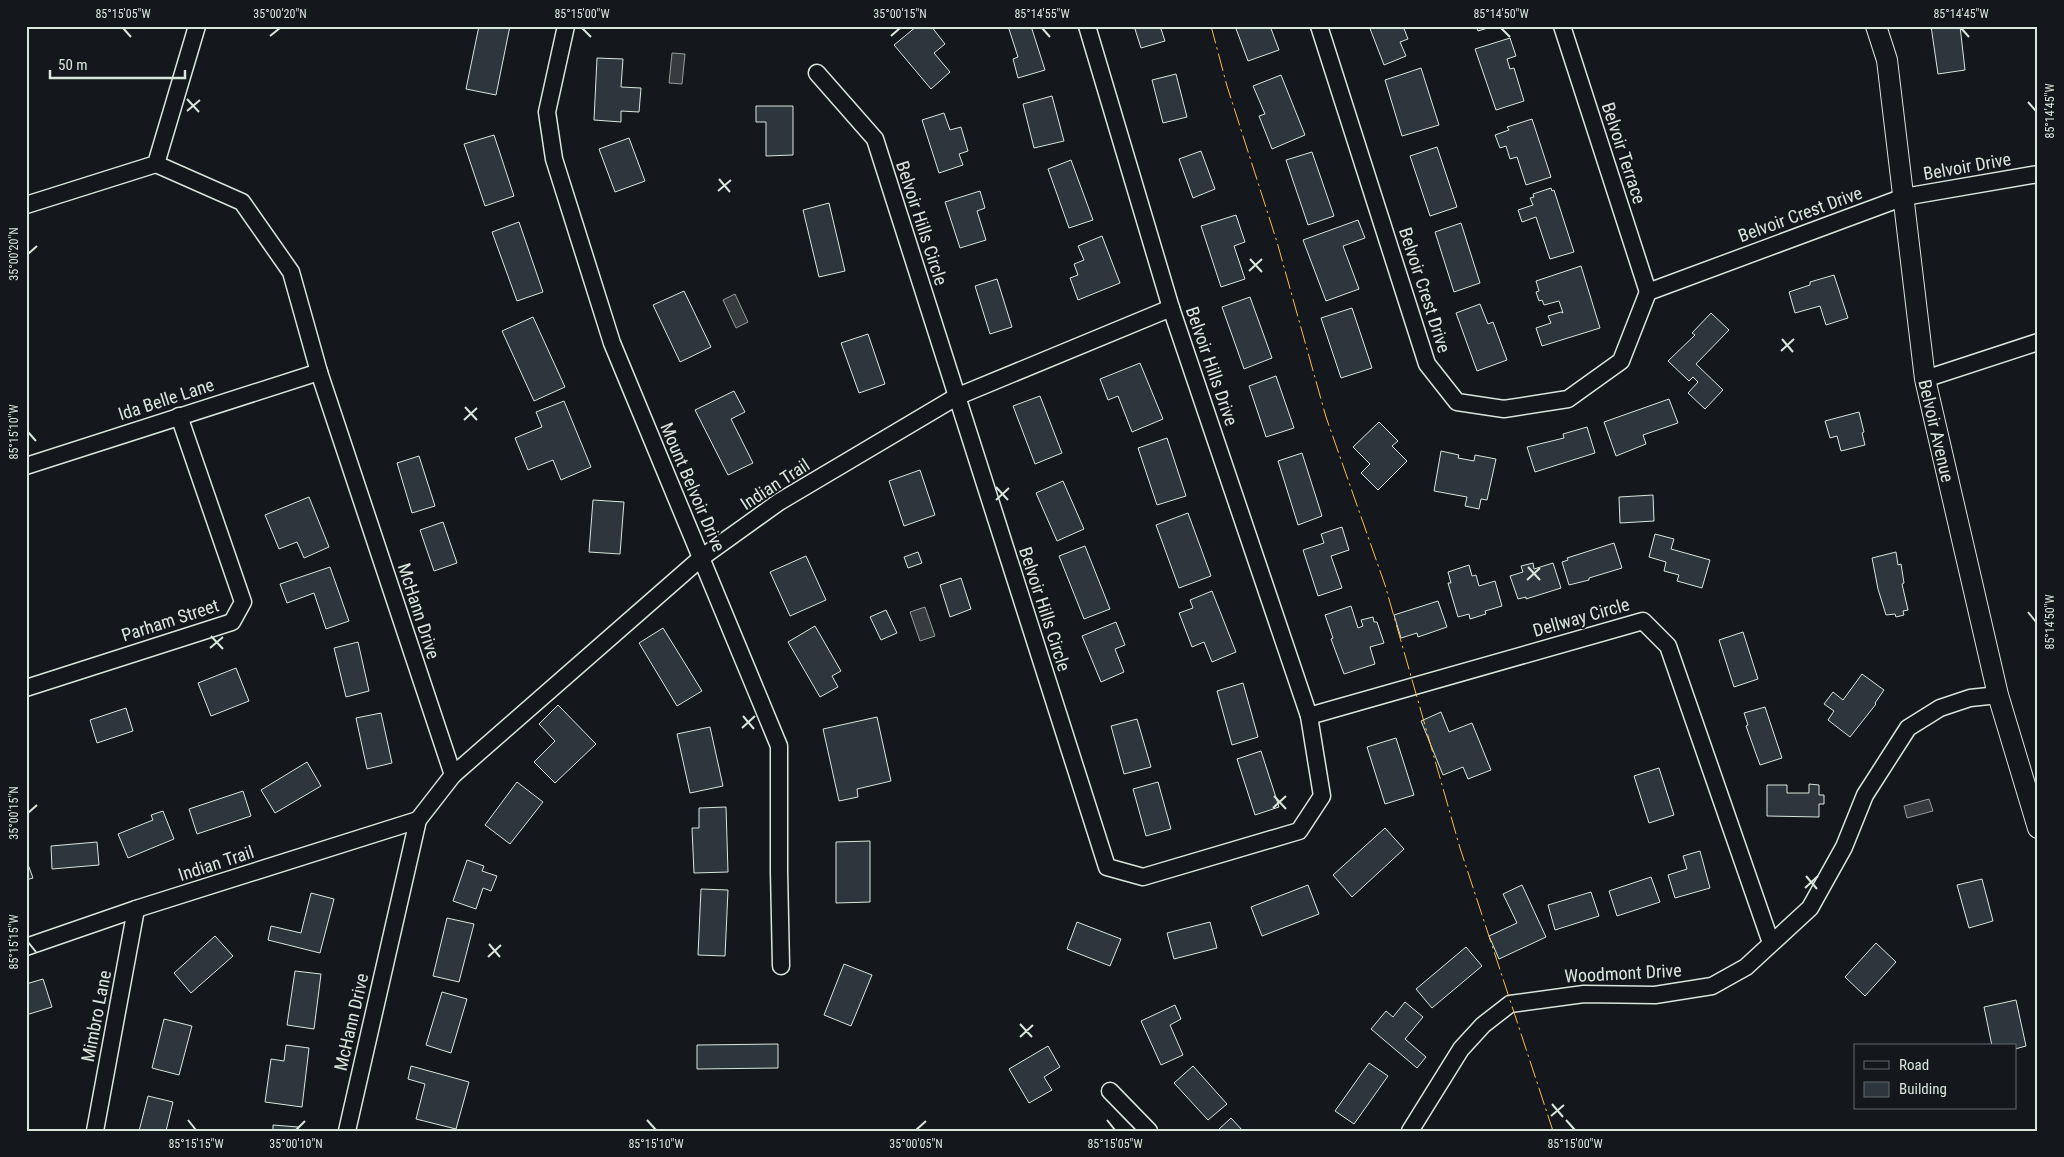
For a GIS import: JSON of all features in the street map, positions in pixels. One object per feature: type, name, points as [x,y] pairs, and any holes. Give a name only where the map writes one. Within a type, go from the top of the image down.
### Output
[{"type":"street","points":[[26,205],[156,164],[197,26]]},
{"type":"street","name":"Mount Belvoir Drive","points":[[566,26],[547,112],[554,158],[612,343],[779,746],[778,871],[782,966]]},
{"type":"street","name":"Belvoir Hills Drive","points":[[1087,26],[1171,308],[1309,716]]},
{"type":"street","name":"Belvoir Crest Drive","points":[[1319,26],[1427,364],[1457,402],[1504,409],[1568,399],[1621,361],[1648,292],[1904,197]]},
{"type":"street","name":"Belvoir Terrace","points":[[1562,26],[1648,292]]},
{"type":"street","name":"Belvoir Avenue","points":[[1876,26],[1887,60],[1926,379],[1998,695],[2038,828]]},
{"type":"street","name":"Belvoir Hills Circle","points":[[816,73],[875,139],[1107,867],[1142,877],[1299,831],[1322,796],[1309,716]]},
{"type":"street","name":"McHann Drive","points":[[156,164],[242,202],[291,272],[319,372],[452,775],[418,820],[347,1131]]},
{"type":"street","name":"Belvoir Drive","points":[[1904,197],[2038,174]]},
{"type":"street","name":"Indian Trail","points":[[452,775],[701,558],[779,502],[956,397],[1171,308]]},
{"type":"street","points":[[1926,379],[2038,342]]},
{"type":"street","name":"Ida Belle Lane","points":[[26,466],[319,372]]},
{"type":"street","name":"Parham Street","points":[[26,688],[232,622],[243,602],[179,416]]},
{"type":"street","name":"Dellway Circle","points":[[1309,716],[1643,621],[1668,646],[1771,943]]},
{"type":"street","name":"Woodmont Drive","points":[[1410,1131],[1461,1050],[1483,1025],[1510,1004],[1584,994],[1656,995],[1712,986],[1746,967],[1810,908],[1844,846],[1865,796],[1908,728],[1940,708],[1970,698],[1998,695]]},
{"type":"street","name":"Indian Trail","points":[[26,947],[136,909],[418,820]]},
{"type":"street","name":"Mimbro Lane","points":[[95,1131],[136,909]]},
{"type":"street","points":[[1110,1091],[1149,1131]]},
{"type":"shaded area","points":[[672,53],[685,54],[682,84],[669,83]]},
{"type":"shaded area","points":[[735,294],[748,322],[736,328],[723,300]]},
{"type":"shaded area","points":[[925,607],[935,636],[920,641],[910,612]]},
{"type":"shaded area","points":[[1929,799],[1933,811],[1907,818],[1904,806]]},
{"type":"building","points":[[479,26],[510,26],[496,95],[466,89]]},
{"type":"building","points":[[917,26],[931,26],[945,44],[934,53],[950,72],[931,89],[894,45]]},
{"type":"building","points":[[1008,26],[1031,26],[1045,70],[1018,78],[1013,59],[1018,57]]},
{"type":"building","points":[[1134,26],[1160,26],[1165,41],[1141,48]]},
{"type":"building","points":[[1235,26],[1270,26],[1279,50],[1248,61]]},
{"type":"building","points":[[1369,26],[1403,26],[1408,39],[1400,42],[1406,56],[1384,65]]},
{"type":"building","points":[[1476,26],[1494,26],[1478,31]]},
{"type":"building","points":[[1931,26],[1960,26],[1965,70],[1938,74]]},
{"type":"building","points":[[1510,38],[1516,56],[1507,59],[1510,69],[1514,68],[1524,101],[1496,110],[1475,49]]},
{"type":"building","points":[[597,58],[623,59],[621,87],[641,88],[639,112],[621,111],[621,122],[594,120]]},
{"type":"building","points":[[1421,68],[1439,125],[1402,136],[1385,80]]},
{"type":"building","points":[[1176,74],[1187,117],[1163,123],[1152,80]]},
{"type":"building","points":[[1281,75],[1305,135],[1272,149],[1259,116],[1265,114],[1253,86]]},
{"type":"building","points":[[1052,96],[1064,141],[1034,148],[1023,104]]},
{"type":"building","points":[[756,106],[793,106],[793,155],[766,156],[766,122],[756,122]]},
{"type":"building","points":[[944,113],[950,130],[961,127],[968,151],[959,154],[963,165],[939,173],[922,120]]},
{"type":"building","points":[[1532,119],[1551,177],[1526,185],[1517,157],[1510,159],[1506,146],[1500,148],[1495,135],[1509,130],[1507,127]]},
{"type":"building","points":[[494,135],[514,196],[485,206],[464,144]]},
{"type":"building","points":[[629,138],[645,181],[615,192],[599,149]]},
{"type":"building","points":[[1437,147],[1457,207],[1430,216],[1410,156]]},
{"type":"building","points":[[1201,151],[1215,189],[1193,198],[1179,159]]},
{"type":"building","points":[[1312,152],[1334,216],[1308,225],[1286,160]]},
{"type":"building","points":[[1071,160],[1093,220],[1069,228],[1048,169]]},
{"type":"building","points":[[1551,188],[1552,191],[1554,190],[1574,252],[1550,259],[1536,217],[1522,222],[1518,210],[1533,205],[1530,198],[1534,197],[1533,194]]},
{"type":"building","points":[[980,191],[985,208],[977,211],[986,240],[960,248],[945,202]]},
{"type":"building","points":[[829,203],[845,271],[819,277],[803,210]]},
{"type":"building","points":[[1236,215],[1245,242],[1234,246],[1245,279],[1221,287],[1201,226]]},
{"type":"building","points":[[1358,220],[1365,238],[1343,246],[1359,289],[1326,301],[1303,240]]},
{"type":"building","points":[[519,222],[543,292],[517,301],[492,232]]},
{"type":"building","points":[[1461,223],[1480,283],[1454,292],[1435,232]]},
{"type":"building","points":[[1102,236],[1120,283],[1078,300],[1070,278],[1078,275],[1074,264],[1084,260],[1078,246]]},
{"type":"building","points":[[1581,266],[1600,328],[1542,346],[1536,328],[1551,323],[1548,316],[1563,313],[1559,301],[1544,305],[1542,300],[1539,301],[1536,292],[1539,291],[1536,281]]},
{"type":"building","points":[[1834,275],[1848,318],[1826,325],[1820,306],[1795,313],[1789,292],[1810,285],[1810,282]]},
{"type":"building","points":[[997,279],[1012,327],[990,334],[975,286]]},
{"type":"building","points":[[684,291],[711,347],[680,362],[653,305]]},
{"type":"building","points":[[1250,297],[1272,358],[1244,369],[1222,307]]},
{"type":"building","points":[[1480,304],[1488,324],[1493,322],[1507,360],[1477,371],[1456,313]]},
{"type":"building","points":[[1352,308],[1372,368],[1341,378],[1321,318]]},
{"type":"building","points":[[1711,313],[1729,330],[1696,364],[1723,390],[1705,409],[1688,393],[1698,382],[1693,377],[1689,381],[1668,361],[1695,335],[1692,333]]},
{"type":"building","points":[[533,317],[565,387],[534,401],[502,331]]},
{"type":"building","points":[[868,334],[885,384],[859,393],[841,343]]},
{"type":"building","points":[[1140,363],[1163,419],[1132,432],[1118,396],[1108,400],[1100,379]]},
{"type":"building","points":[[1276,376],[1294,428],[1266,437],[1249,386]]},
{"type":"building","points":[[734,391],[745,412],[731,419],[753,463],[728,475],[695,410]]},
{"type":"building","points":[[1040,396],[1062,453],[1035,464],[1013,406]]},
{"type":"building","points":[[1669,399],[1678,423],[1643,435],[1646,444],[1616,456],[1604,422]]},
{"type":"building","points":[[564,401],[591,467],[561,480],[553,460],[528,470],[515,438],[542,427],[536,412]]},
{"type":"building","points":[[1859,412],[1865,445],[1841,451],[1837,436],[1830,438],[1825,421]]},
{"type":"building","points":[[1379,422],[1398,441],[1392,446],[1407,461],[1378,490],[1361,473],[1370,464],[1353,447]]},
{"type":"building","points":[[1587,427],[1595,453],[1535,472],[1527,447],[1564,438],[1563,434]]},
{"type":"building","points":[[1167,438],[1186,496],[1157,505],[1138,448]]},
{"type":"building","points":[[1441,451],[1459,455],[1458,458],[1474,461],[1475,455],[1496,459],[1487,500],[1481,499],[1479,509],[1465,506],[1467,497],[1434,491]]},
{"type":"building","points":[[1302,453],[1322,516],[1298,525],[1278,461]]},
{"type":"building","points":[[419,456],[435,506],[412,513],[397,463]]},
{"type":"building","points":[[920,470],[935,515],[904,526],[889,481]]},
{"type":"building","points":[[1063,481],[1084,529],[1057,541],[1036,493]]},
{"type":"building","points":[[1653,495],[1654,521],[1620,523],[1619,497]]},
{"type":"building","points":[[309,497],[329,547],[304,558],[297,542],[279,549],[265,515]]},
{"type":"building","points":[[593,500],[624,502],[620,554],[589,552]]},
{"type":"building","points":[[1188,513],[1211,576],[1179,588],[1156,525]]},
{"type":"building","points":[[443,522],[457,563],[434,571],[420,530]]},
{"type":"building","points":[[1342,527],[1349,550],[1331,556],[1342,588],[1318,596],[1303,550],[1324,543],[1321,534]]},
{"type":"building","points":[[1655,534],[1674,539],[1671,549],[1710,560],[1702,588],[1677,581],[1679,575],[1664,571],[1666,562],[1649,557]]},
{"type":"building","points":[[1614,543],[1622,568],[1569,585],[1562,562],[1568,560],[1567,558]]},
{"type":"building","points":[[1085,546],[1110,609],[1084,619],[1059,556]]},
{"type":"building","points":[[918,552],[922,563],[908,568],[904,557]]},
{"type":"building","points":[[1896,552],[1898,565],[1901,564],[1904,583],[1902,584],[1908,610],[1903,611],[1904,615],[1896,617],[1895,614],[1886,615],[1878,589],[1872,558]]},
{"type":"building","points":[[806,556],[826,600],[790,616],[770,572]]},
{"type":"building","points":[[1533,563],[1534,569],[1553,563],[1561,588],[1526,599],[1526,597],[1518,599],[1510,576],[1523,572],[1521,566]]},
{"type":"building","points":[[1469,565],[1472,576],[1476,575],[1479,586],[1495,581],[1502,606],[1485,611],[1486,614],[1470,619],[1469,614],[1458,617],[1448,583],[1451,583],[1448,572]]},
{"type":"building","points":[[330,567],[349,621],[326,629],[314,593],[287,603],[280,584]]},
{"type":"building","points":[[961,578],[971,609],[950,617],[940,585]]},
{"type":"building","points":[[1212,591],[1236,652],[1212,662],[1204,642],[1192,647],[1179,613],[1193,608],[1190,600]]},
{"type":"building","points":[[1438,601],[1447,627],[1418,637],[1417,633],[1401,638],[1394,615]]},
{"type":"building","points":[[1351,606],[1358,628],[1363,626],[1361,620],[1373,617],[1374,622],[1377,622],[1384,643],[1370,647],[1375,664],[1344,674],[1331,639],[1333,638],[1325,615]]},
{"type":"building","points":[[886,610],[897,633],[881,640],[870,617]]},
{"type":"building","points":[[1116,622],[1125,645],[1115,649],[1124,672],[1101,682],[1082,636]]},
{"type":"building","points":[[815,626],[841,671],[832,676],[838,687],[820,697],[788,642]]},
{"type":"building","points":[[663,628],[702,691],[677,706],[639,643]]},
{"type":"building","points":[[1743,632],[1758,679],[1734,687],[1719,640]]},
{"type":"building","points":[[358,642],[369,691],[346,697],[334,648]]},
{"type":"building","points":[[236,668],[249,701],[211,716],[198,683]]},
{"type":"building","points":[[1862,674],[1884,690],[1876,704],[1850,737],[1828,720],[1834,711],[1824,704],[1833,692],[1843,700]]},
{"type":"building","points":[[1243,683],[1258,737],[1232,745],[1217,691]]},
{"type":"building","points":[[558,705],[596,744],[555,783],[534,762],[555,741],[539,724]]},
{"type":"building","points":[[1765,707],[1782,758],[1760,765],[1746,726],[1748,725],[1744,713]]},
{"type":"building","points":[[126,708],[133,731],[97,743],[90,720]]},
{"type":"building","points":[[1441,712],[1449,732],[1472,723],[1491,770],[1468,779],[1463,767],[1443,775],[1421,721]]},
{"type":"building","points":[[381,713],[392,763],[367,769],[356,718]]},
{"type":"building","points":[[877,717],[891,781],[857,789],[858,797],[839,801],[823,729]]},
{"type":"building","points":[[1137,719],[1151,767],[1124,774],[1111,726]]},
{"type":"building","points":[[710,727],[723,786],[690,793],[677,734]]},
{"type":"building","points":[[1396,738],[1414,795],[1385,804],[1367,747]]},
{"type":"building","points":[[1261,751],[1279,807],[1255,815],[1237,759]]},
{"type":"building","points":[[307,762],[321,786],[275,813],[261,790]]},
{"type":"building","points":[[1659,768],[1674,815],[1649,823],[1634,776]]},
{"type":"building","points":[[517,782],[543,802],[510,844],[485,825]]},
{"type":"building","points":[[1158,782],[1171,829],[1146,836],[1133,789]]},
{"type":"building","points":[[1809,784],[1819,785],[1819,795],[1824,795],[1824,804],[1819,804],[1819,817],[1767,816],[1767,785],[1787,785],[1787,793],[1809,793]]},
{"type":"building","points":[[243,791],[251,816],[197,834],[189,809]]},
{"type":"building","points":[[726,807],[728,872],[694,873],[692,828],[699,828],[699,808]]},
{"type":"building","points":[[163,811],[174,839],[128,858],[118,834],[153,820],[151,815]]},
{"type":"building","points":[[1385,828],[1404,849],[1352,897],[1333,875]]},
{"type":"building","points":[[870,841],[870,902],[836,903],[836,842]]},
{"type":"building","points":[[97,842],[99,865],[52,869],[51,846]]},
{"type":"building","points":[[1700,851],[1710,888],[1675,898],[1668,875],[1687,869],[1683,856]]},
{"type":"building","points":[[26,859],[33,878],[26,880]]},
{"type":"building","points":[[467,860],[484,866],[482,871],[497,876],[491,891],[483,888],[476,909],[453,901]]},
{"type":"building","points":[[1651,877],[1660,902],[1617,916],[1609,891]]},
{"type":"building","points":[[1982,879],[1993,921],[1969,928],[1957,885]]},
{"type":"building","points":[[1308,885],[1319,914],[1262,936],[1251,907]]},
{"type":"building","points":[[1522,885],[1546,937],[1499,959],[1489,936],[1517,923],[1503,894]]},
{"type":"building","points":[[701,889],[728,890],[725,956],[698,955]]},
{"type":"building","points":[[1591,892],[1599,916],[1555,930],[1548,905]]},
{"type":"building","points":[[311,893],[334,899],[320,953],[268,940],[271,926],[301,933]]},
{"type":"building","points":[[447,918],[474,924],[459,982],[433,976]]},
{"type":"building","points":[[1077,922],[1121,939],[1110,966],[1067,949]]},
{"type":"building","points":[[1210,922],[1217,948],[1174,959],[1167,933]]},
{"type":"building","points":[[215,936],[233,956],[191,993],[174,973]]},
{"type":"building","points":[[1876,943],[1896,962],[1865,996],[1845,977]]},
{"type":"building","points":[[1466,947],[1482,966],[1432,1008],[1416,989]]},
{"type":"building","points":[[844,964],[872,975],[851,1026],[824,1015]]},
{"type":"building","points":[[295,971],[321,974],[314,1029],[287,1025]]},
{"type":"building","points":[[43,979],[52,1007],[26,1015],[26,984]]},
{"type":"building","points":[[442,992],[467,999],[451,1053],[426,1045]]},
{"type":"building","points":[[2016,1000],[2026,1046],[2016,1049],[2016,1044],[1992,1044],[1984,1007]]},
{"type":"building","points":[[1405,1002],[1423,1017],[1405,1039],[1426,1057],[1417,1068],[1371,1029],[1386,1011],[1393,1017]]},
{"type":"building","points":[[1175,1005],[1181,1019],[1170,1025],[1183,1055],[1161,1065],[1141,1021]]},
{"type":"building","points":[[164,1019],[192,1026],[179,1075],[152,1068]]},
{"type":"building","points":[[778,1044],[778,1068],[697,1069],[697,1045]]},
{"type":"building","points":[[286,1045],[309,1048],[302,1107],[265,1102],[271,1059],[284,1061]]},
{"type":"building","points":[[1048,1046],[1060,1067],[1044,1077],[1052,1090],[1029,1103],[1009,1069]]},
{"type":"building","points":[[1369,1063],[1388,1076],[1354,1124],[1335,1111]]},
{"type":"building","points":[[411,1066],[469,1082],[456,1129],[416,1119],[425,1084],[408,1079]]},
{"type":"building","points":[[1193,1066],[1227,1104],[1208,1120],[1174,1083]]},
{"type":"building","points":[[148,1096],[173,1102],[166,1131],[139,1131]]},
{"type":"building","points":[[1231,1118],[1243,1131],[1217,1131]]},
{"type":"building","points":[[273,1125],[298,1127],[298,1131],[273,1131]]},
{"type":"power","points":[[1211,26],[1227,86],[1277,242],[1326,417],[1385,585],[1460,848],[1553,1131]]}]
